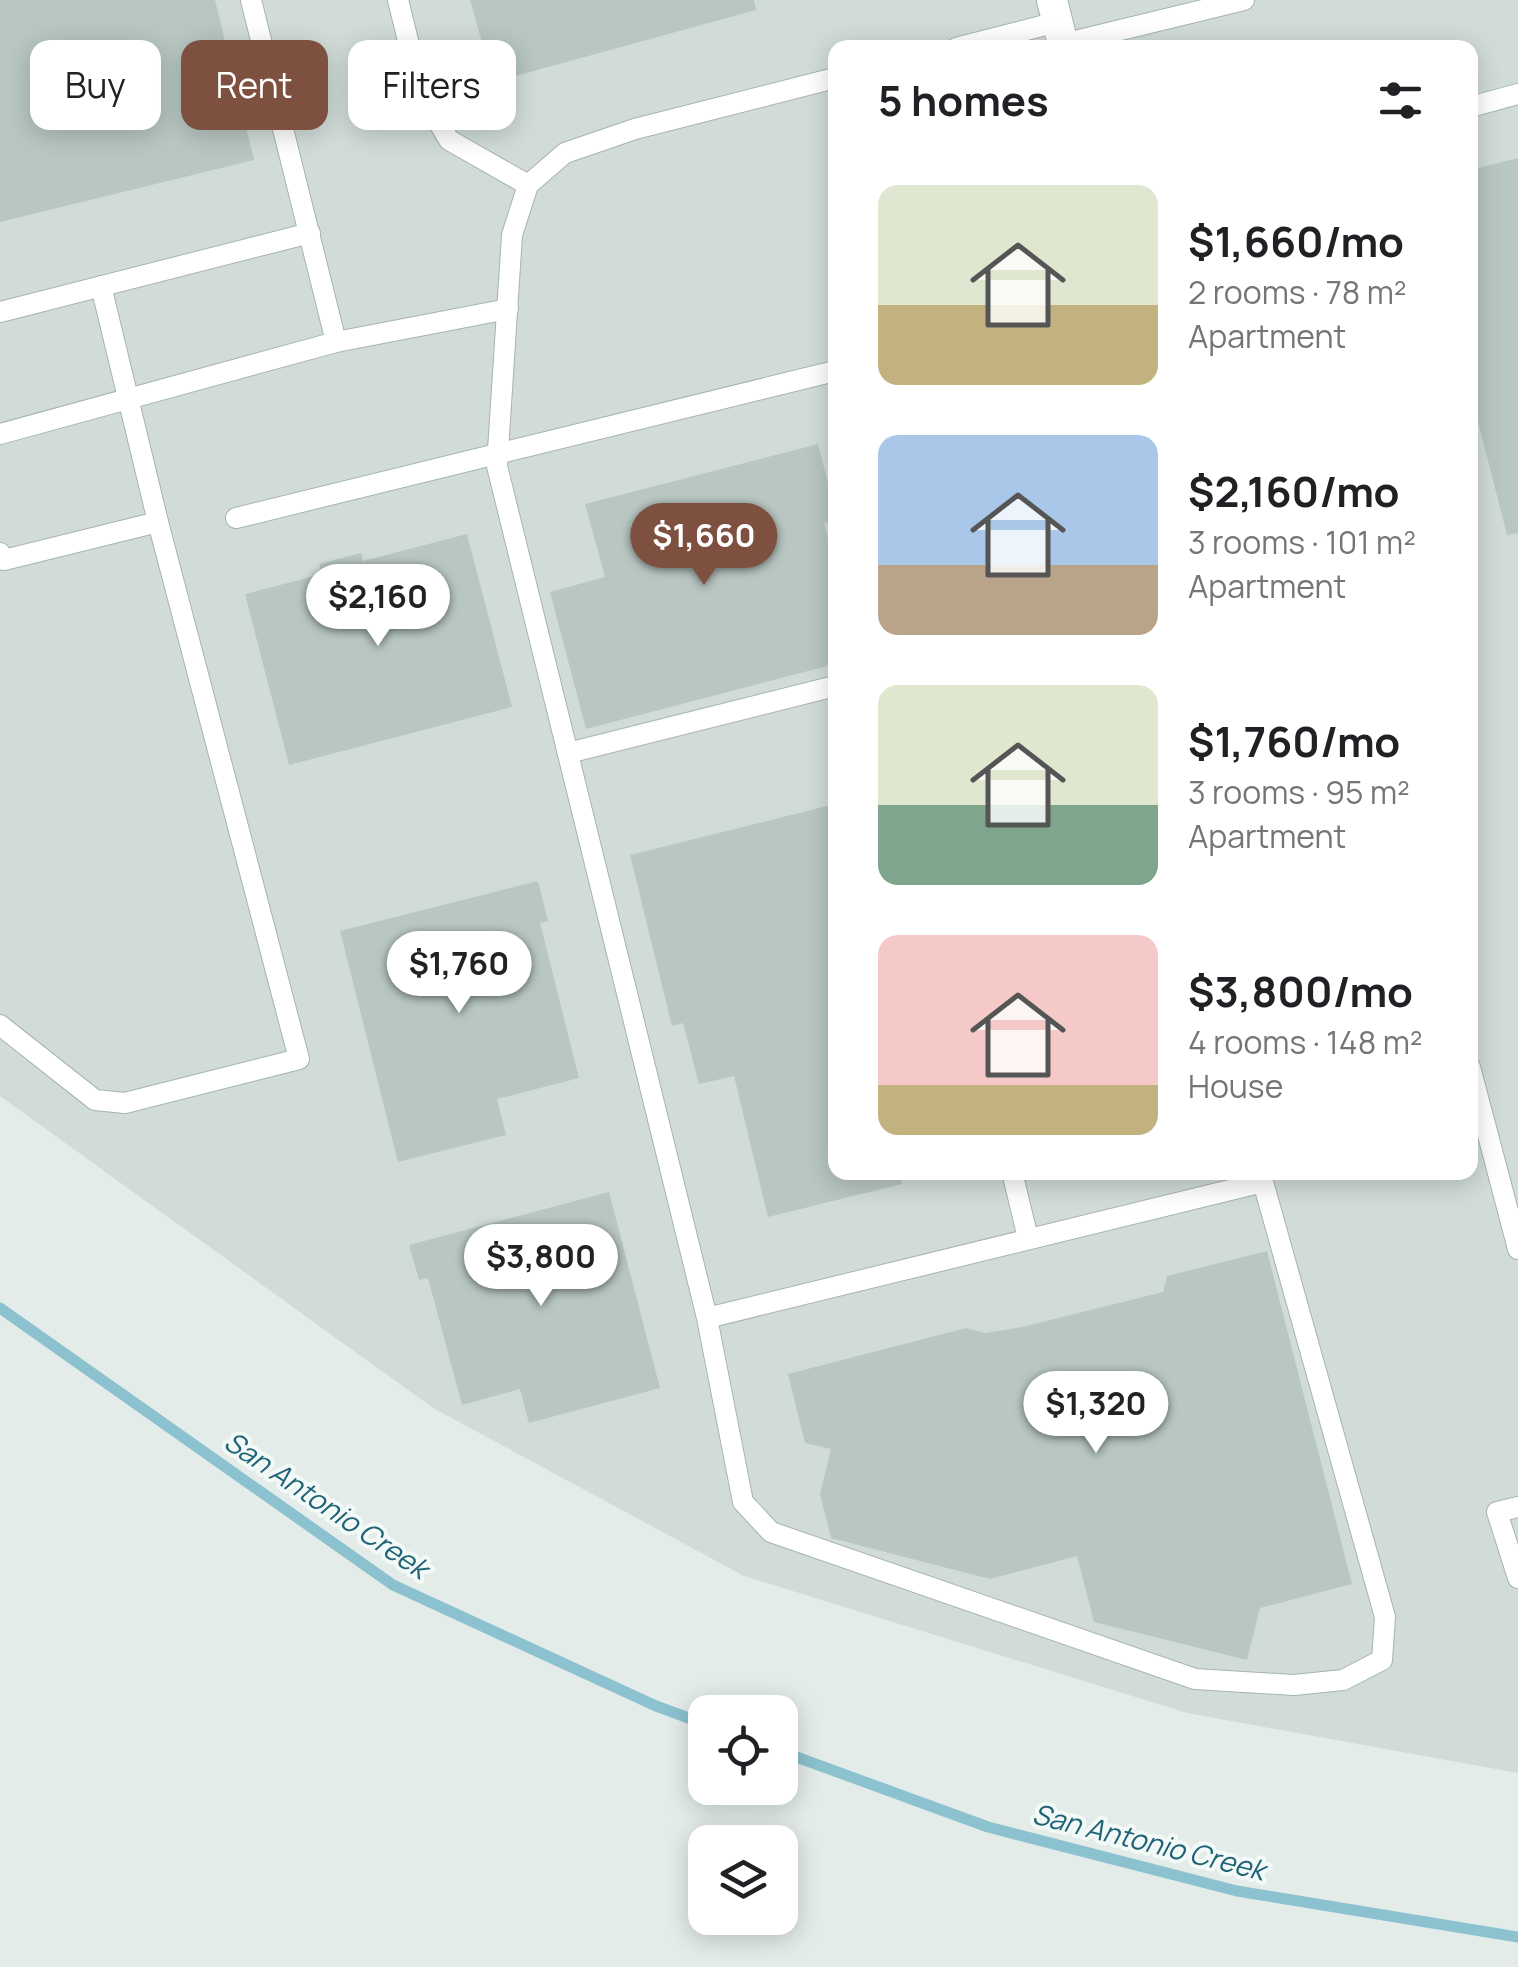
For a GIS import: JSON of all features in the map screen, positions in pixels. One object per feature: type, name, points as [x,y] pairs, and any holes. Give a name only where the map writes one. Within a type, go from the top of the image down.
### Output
[{"type":"lane","points":[[251,0],[336,342]]},
{"type":"lane","points":[[398,0],[422,93],[450,140],[528,185]]},
{"type":"lane","points":[[997,40],[1244,0]]},
{"type":"lane","points":[[707,1318],[1263,1182],[1385,1617],[1382,1660],[1343,1680],[1294,1685],[1195,1678],[771,1532],[743,1502],[707,1318],[497,457],[512,235],[528,185],[565,153],[635,129],[828,80]]},
{"type":"lane","points":[[1478,105],[1518,94]]},
{"type":"lane","points":[[0,312],[310,233]]},
{"type":"lane","points":[[0,1026],[95,1100],[110,1102],[125,1103],[300,1059],[158,522],[101,286]]},
{"type":"lane","points":[[0,434],[336,342],[508,309]]},
{"type":"lane","points":[[236,518],[828,373]]},
{"type":"lane","points":[[0,553],[4,560],[158,522]]},
{"type":"lane","points":[[568,753],[828,688]]},
{"type":"lane","points":[[1478,1097],[1518,1248]]},
{"type":"lane","points":[[1014,1180],[1028,1238]]},
{"type":"lane","points":[[1518,1506],[1498,1512],[1518,1578]]},
{"type":"shaded area","points":[[0,0],[1518,0],[1518,1773],[1187,1713],[744,1576],[433,1408],[0,1096]]},
{"type":"building","points":[[0,0],[215,0],[225,40],[181,40],[181,130],[247,130],[254,160],[0,222]]},
{"type":"building","points":[[470,0],[754,0],[756,10],[516,76],[516,40],[481,40]]},
{"type":"building","points":[[1518,158],[1518,533],[1507,535],[1478,421],[1478,168]]},
{"type":"building","points":[[818,444],[828,483],[828,522],[824,523],[828,538],[828,666],[586,729],[550,592],[605,577],[585,504]]},
{"type":"building","points":[[467,534],[512,707],[289,765],[245,594],[322,574],[319,564],[361,553],[363,561]]},
{"type":"building","points":[[828,806],[828,1180],[901,1180],[902,1184],[768,1217],[734,1076],[699,1084],[683,1023],[672,1026],[630,855]]},
{"type":"building","points":[[538,881],[548,921],[540,923],[579,1078],[497,1099],[506,1135],[398,1162],[340,931]]},
{"type":"building","points":[[609,1192],[660,1388],[529,1423],[520,1389],[462,1405],[428,1278],[419,1280],[409,1245]]},
{"type":"building","points":[[1267,1251],[1352,1584],[1260,1608],[1247,1660],[1094,1622],[1077,1556],[990,1579],[831,1538],[820,1494],[831,1449],[805,1443],[788,1374],[966,1328],[985,1333],[1022,1327],[1163,1292],[1167,1276]]},
{"type":"waterway","name":"San Antonio Creek","points":[[0,1308],[393,1585],[688,1718]]},
{"type":"waterway","name":"San Antonio Creek","points":[[798,1758],[988,1827],[1237,1891],[1518,1937]]}]
